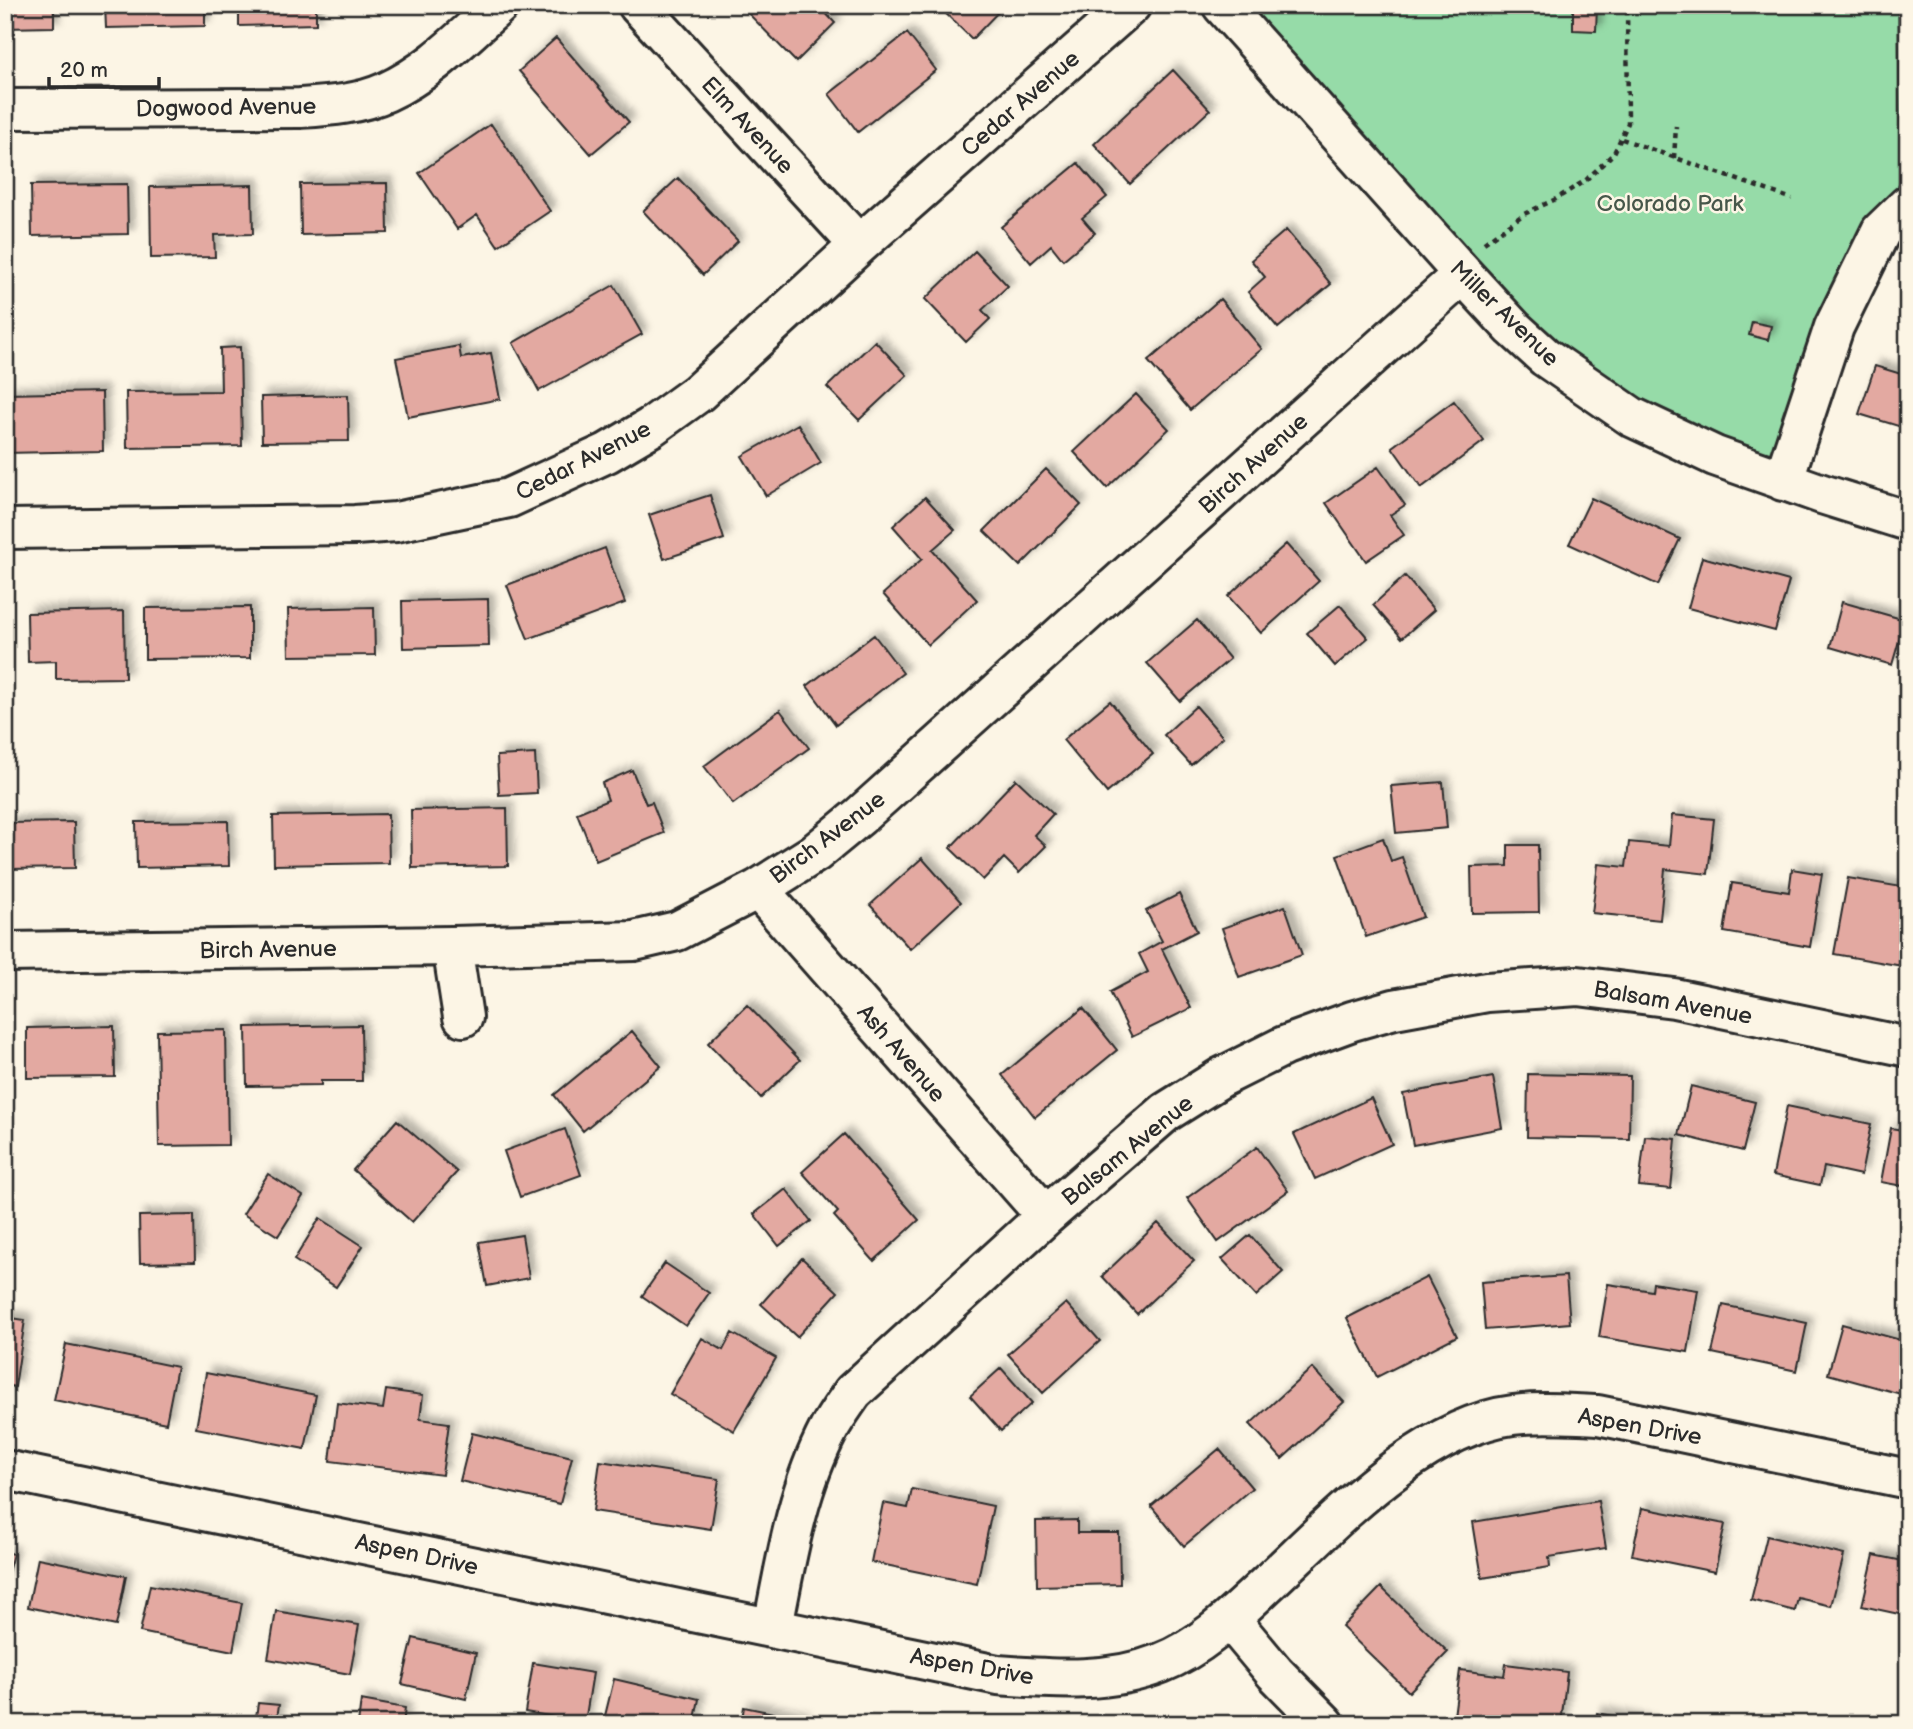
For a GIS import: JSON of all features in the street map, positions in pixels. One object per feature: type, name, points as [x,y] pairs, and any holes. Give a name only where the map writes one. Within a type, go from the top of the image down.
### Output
[{"type":"street","name":"Dogwood Avenue","points":[[5,109],[300,108],[342,105],[385,93],[426,70],[499,5]]},
{"type":"street","name":"Elm Avenue","points":[[638,5],[859,246]]},
{"type":"street","name":"Cedar Avenue","points":[[5,529],[355,525],[396,522],[509,498],[607,453],[651,427],[698,393],[1131,5]]},
{"type":"street","name":"Miller Avenue","points":[[1222,5],[1473,259],[1513,328],[1545,357],[1632,417],[1715,456],[1908,521]]},
{"type":"street","points":[[1783,481],[1834,327],[1881,231],[1908,205]]},
{"type":"street","name":"Birch Avenue","points":[[5,952],[634,941],[677,931],[758,889],[815,853],[860,816],[1473,259]]},
{"type":"street","name":"Ash Avenue","points":[[758,889],[1046,1216]]},
{"type":"street","points":[[452,946],[463,1017]]},
{"type":"street","name":"Balsam Avenue","points":[[773,1627],[801,1502],[816,1457],[830,1426],[853,1392],[1046,1216],[1166,1112],[1222,1077],[1284,1046],[1394,1009],[1487,992],[1578,986],[1674,998],[1908,1047]]},
{"type":"street","name":"Aspen Drive","points":[[5,1470],[998,1675],[1061,1680],[1108,1677],[1159,1664],[1187,1650],[1230,1619],[1354,1503],[1413,1457],[1441,1440],[1475,1425],[1511,1415],[1554,1412],[1598,1415],[1908,1479]]},
{"type":"street","points":[[1230,1619],[1275,1672],[1325,1724]]},
{"type":"path","points":[[1473,259],[1524,215],[1586,180],[1614,153],[1628,123],[1627,5]]},
{"type":"path","points":[[1674,158],[1676,126]]},
{"type":"path","points":[[1622,139],[1792,199]]},
{"type":"green space","name":"Colorado Park","points":[[1222,5],[1898,5],[1901,179],[1783,481],[1545,357]]},
{"type":"building","points":[[5,5],[54,5],[54,27],[5,28]]},
{"type":"building","points":[[105,5],[205,5],[205,26],[106,28]]},
{"type":"building","points":[[239,5],[316,5],[316,24],[239,26]]},
{"type":"building","points":[[740,5],[818,5],[835,23],[796,62]]},
{"type":"building","points":[[937,5],[1005,5],[972,39]]},
{"type":"building","points":[[1573,5],[1597,5],[1596,31],[1573,30]]},
{"type":"building","points":[[907,33],[936,70],[858,132],[829,94]]},
{"type":"building","points":[[556,38],[629,122],[591,154],[519,71]]},
{"type":"building","points":[[1173,70],[1210,110],[1130,184],[1094,144]]},
{"type":"building","points":[[491,124],[550,211],[498,246],[477,215],[457,229],[419,173]]},
{"type":"building","points":[[1078,163],[1107,197],[1082,218],[1095,233],[1063,260],[1051,245],[1031,263],[1001,227]]},
{"type":"building","points":[[678,178],[738,241],[703,275],[643,211]]},
{"type":"building","points":[[387,183],[388,233],[301,235],[300,184]]},
{"type":"building","points":[[127,184],[128,234],[32,236],[31,185]]},
{"type":"building","points":[[252,185],[253,234],[214,235],[215,257],[151,258],[150,187]]},
{"type":"building","points":[[1286,230],[1331,284],[1278,328],[1248,292],[1265,277],[1251,260]]},
{"type":"building","points":[[975,251],[1008,286],[982,310],[990,319],[966,342],[925,299]]},
{"type":"building","points":[[614,285],[642,334],[539,391],[513,343]]},
{"type":"building","points":[[1220,299],[1262,349],[1190,410],[1148,361]]},
{"type":"building","points":[[1752,322],[1771,326],[1768,340],[1749,335]]},
{"type":"building","points":[[875,341],[907,375],[859,420],[827,387]]},
{"type":"building","points":[[459,346],[461,358],[491,353],[500,399],[408,417],[396,358]]},
{"type":"building","points":[[240,347],[242,446],[127,448],[126,392],[221,391],[220,348]]},
{"type":"building","points":[[1906,356],[1908,429],[1859,414],[1875,366],[1901,374]]},
{"type":"building","points":[[102,392],[103,451],[5,453],[5,394]]},
{"type":"building","points":[[1136,394],[1169,429],[1107,488],[1074,452]]},
{"type":"building","points":[[348,395],[349,441],[262,442],[261,397]]},
{"type":"building","points":[[1454,401],[1484,441],[1421,488],[1392,447]]},
{"type":"building","points":[[798,424],[821,463],[766,496],[742,456]]},
{"type":"building","points":[[1378,467],[1405,505],[1390,515],[1404,535],[1366,561],[1326,503]]},
{"type":"building","points":[[1046,469],[1081,505],[1020,566],[984,531]]},
{"type":"building","points":[[710,495],[724,539],[664,559],[649,515]]},
{"type":"building","points":[[925,497],[955,530],[932,550],[977,600],[928,645],[883,594],[922,559],[893,526]]},
{"type":"building","points":[[1591,498],[1680,539],[1658,585],[1569,544]]},
{"type":"building","points":[[1286,544],[1319,581],[1261,633],[1228,596]]},
{"type":"building","points":[[605,548],[625,603],[528,639],[507,585]]},
{"type":"building","points":[[1702,557],[1789,581],[1775,631],[1688,608]]},
{"type":"building","points":[[1405,576],[1434,610],[1402,638],[1373,605]]},
{"type":"building","points":[[488,599],[489,646],[403,648],[402,601]]},
{"type":"building","points":[[1842,602],[1905,620],[1892,665],[1830,647]]},
{"type":"building","points":[[1340,605],[1368,638],[1335,666],[1307,633]]},
{"type":"building","points":[[250,607],[250,658],[145,659],[145,608]]},
{"type":"building","points":[[374,607],[375,655],[289,656],[288,609]]},
{"type":"building","points":[[124,611],[125,678],[56,679],[56,661],[28,662],[27,613]]},
{"type":"building","points":[[1197,620],[1230,659],[1180,701],[1147,663]]},
{"type":"building","points":[[874,635],[903,673],[836,725],[807,686]]},
{"type":"building","points":[[1110,701],[1153,754],[1107,793],[1063,740]]},
{"type":"building","points":[[1196,706],[1223,737],[1191,765],[1164,735]]},
{"type":"building","points":[[780,710],[809,748],[733,804],[704,766]]},
{"type":"building","points":[[535,754],[537,793],[499,795],[497,756]]},
{"type":"building","points":[[632,770],[646,804],[652,802],[664,833],[596,861],[577,813],[608,800],[602,783]]},
{"type":"building","points":[[1016,779],[1053,814],[1034,835],[1046,846],[1019,873],[1004,858],[983,880],[950,848]]},
{"type":"building","points":[[1443,782],[1447,828],[1396,833],[1391,786]]},
{"type":"building","points":[[507,808],[508,866],[412,868],[411,810]]},
{"type":"building","points":[[388,814],[389,863],[274,865],[273,816]]},
{"type":"building","points":[[1672,815],[1714,819],[1708,874],[1665,869],[1660,920],[1592,913],[1598,864],[1626,867],[1629,842],[1669,846]]},
{"type":"building","points":[[228,821],[229,866],[137,868],[136,822]]},
{"type":"building","points":[[74,822],[75,868],[8,869],[7,823]]},
{"type":"building","points":[[1383,838],[1391,861],[1402,857],[1423,917],[1366,937],[1337,855]]},
{"type":"building","points":[[1508,845],[1538,845],[1539,912],[1472,913],[1471,867],[1508,866]]},
{"type":"building","points":[[922,858],[961,902],[910,949],[870,905]]},
{"type":"building","points":[[1792,869],[1822,874],[1810,947],[1724,932],[1732,883],[1789,892]]},
{"type":"building","points":[[1848,878],[1908,888],[1908,967],[1834,954]]},
{"type":"building","points":[[1179,894],[1197,931],[1162,949],[1191,1008],[1132,1037],[1110,992],[1148,972],[1139,954],[1162,941],[1146,911]]},
{"type":"building","points":[[1285,906],[1302,955],[1239,977],[1222,928]]},
{"type":"building","points":[[747,1005],[800,1060],[761,1098],[708,1043]]},
{"type":"building","points":[[1083,1008],[1117,1050],[1035,1117],[1002,1075]]},
{"type":"building","points":[[361,1025],[362,1081],[321,1081],[321,1085],[247,1086],[246,1027]]},
{"type":"building","points":[[114,1026],[115,1077],[27,1078],[27,1028]]},
{"type":"building","points":[[226,1030],[228,1145],[159,1146],[157,1031]]},
{"type":"building","points":[[632,1031],[661,1066],[583,1131],[554,1095]]},
{"type":"building","points":[[1528,1074],[1630,1076],[1629,1139],[1527,1137]]},
{"type":"building","points":[[1493,1077],[1502,1128],[1413,1145],[1403,1094]]},
{"type":"building","points":[[1691,1086],[1755,1102],[1743,1151],[1679,1135]]},
{"type":"building","points":[[1371,1098],[1392,1144],[1315,1179],[1294,1134]]},
{"type":"building","points":[[1787,1106],[1871,1124],[1861,1175],[1824,1167],[1820,1185],[1773,1175]]},
{"type":"building","points":[[397,1120],[457,1172],[412,1222],[353,1170]]},
{"type":"building","points":[[1891,1128],[1908,1131],[1908,1187],[1881,1182]]},
{"type":"building","points":[[565,1129],[581,1175],[520,1197],[504,1151]]},
{"type":"building","points":[[844,1134],[919,1220],[874,1261],[834,1216],[838,1212],[802,1172]]},
{"type":"building","points":[[1645,1136],[1676,1139],[1671,1189],[1639,1186]]},
{"type":"building","points":[[1257,1147],[1288,1191],[1218,1242],[1187,1198]]},
{"type":"building","points":[[268,1174],[303,1196],[278,1236],[243,1214]]},
{"type":"building","points":[[786,1189],[811,1221],[779,1246],[754,1214]]},
{"type":"building","points":[[194,1215],[195,1262],[140,1263],[139,1216]]},
{"type":"building","points":[[320,1218],[363,1246],[336,1287],[294,1260]]},
{"type":"building","points":[[1158,1223],[1194,1261],[1137,1314],[1102,1276]]},
{"type":"building","points":[[522,1235],[529,1278],[487,1286],[479,1242]]},
{"type":"building","points":[[1250,1235],[1283,1272],[1256,1296],[1222,1259]]},
{"type":"building","points":[[802,1258],[838,1292],[797,1337],[761,1304]]},
{"type":"building","points":[[665,1263],[709,1293],[686,1326],[642,1296]]},
{"type":"building","points":[[1566,1276],[1570,1323],[1485,1330],[1481,1282]]},
{"type":"building","points":[[1427,1277],[1457,1336],[1377,1377],[1347,1318]]},
{"type":"building","points":[[1653,1283],[1698,1290],[1688,1352],[1599,1337],[1608,1284],[1652,1291]]},
{"type":"building","points":[[1066,1303],[1100,1341],[1043,1393],[1008,1354]]},
{"type":"building","points":[[1723,1305],[1807,1323],[1797,1371],[1712,1353]]},
{"type":"building","points":[[5,1317],[25,1320],[15,1387],[5,1385]]},
{"type":"building","points":[[1842,1324],[1908,1342],[1908,1396],[1828,1374]]},
{"type":"building","points":[[732,1333],[776,1358],[734,1431],[670,1394],[702,1338],[723,1350]]},
{"type":"building","points":[[66,1344],[177,1367],[166,1423],[54,1400]]},
{"type":"building","points":[[1001,1368],[1032,1403],[1001,1431],[970,1396]]},
{"type":"building","points":[[1312,1368],[1344,1402],[1282,1459],[1250,1424]]},
{"type":"building","points":[[206,1373],[316,1395],[305,1449],[196,1428]]},
{"type":"building","points":[[386,1390],[423,1395],[420,1419],[449,1423],[442,1475],[330,1461],[337,1403],[383,1409]]},
{"type":"building","points":[[472,1433],[572,1457],[560,1504],[460,1481]]},
{"type":"building","points":[[1219,1449],[1252,1488],[1184,1546],[1151,1506]]},
{"type":"building","points":[[600,1461],[719,1479],[711,1529],[593,1511]]},
{"type":"building","points":[[912,1489],[993,1506],[977,1584],[871,1562],[883,1503],[908,1508]]},
{"type":"building","points":[[1598,1501],[1606,1548],[1549,1557],[1550,1567],[1482,1578],[1473,1522]]},
{"type":"building","points":[[1642,1508],[1725,1524],[1715,1572],[1632,1555]]},
{"type":"building","points":[[1077,1520],[1077,1533],[1119,1533],[1120,1584],[1037,1586],[1036,1521]]},
{"type":"building","points":[[1767,1536],[1844,1555],[1831,1606],[1798,1598],[1795,1611],[1751,1600]]},
{"type":"building","points":[[5,1552],[13,1554],[5,1583]]},
{"type":"building","points":[[1874,1555],[1908,1562],[1908,1616],[1862,1606]]},
{"type":"building","points":[[38,1558],[126,1576],[116,1626],[28,1607]]},
{"type":"building","points":[[150,1585],[242,1603],[233,1651],[140,1632]]},
{"type":"building","points":[[1381,1587],[1448,1652],[1409,1692],[1342,1627]]},
{"type":"building","points":[[276,1611],[359,1625],[350,1674],[268,1659]]},
{"type":"building","points":[[413,1638],[476,1653],[466,1699],[402,1684]]},
{"type":"building","points":[[533,1663],[593,1673],[585,1722],[525,1712]]},
{"type":"building","points":[[1506,1664],[1567,1672],[1561,1724],[1453,1724],[1460,1670],[1504,1676]]},
{"type":"building","points":[[614,1679],[699,1699],[694,1724],[603,1724]]},
{"type":"building","points":[[361,1700],[405,1708],[403,1724],[358,1724]]},
{"type":"building","points":[[258,1703],[279,1705],[276,1724],[255,1724]]},
{"type":"building","points":[[744,1707],[803,1719],[802,1724],[741,1724]]},
{"type":"building","points":[[1597,1713],[1654,1724],[1595,1724]]}]
